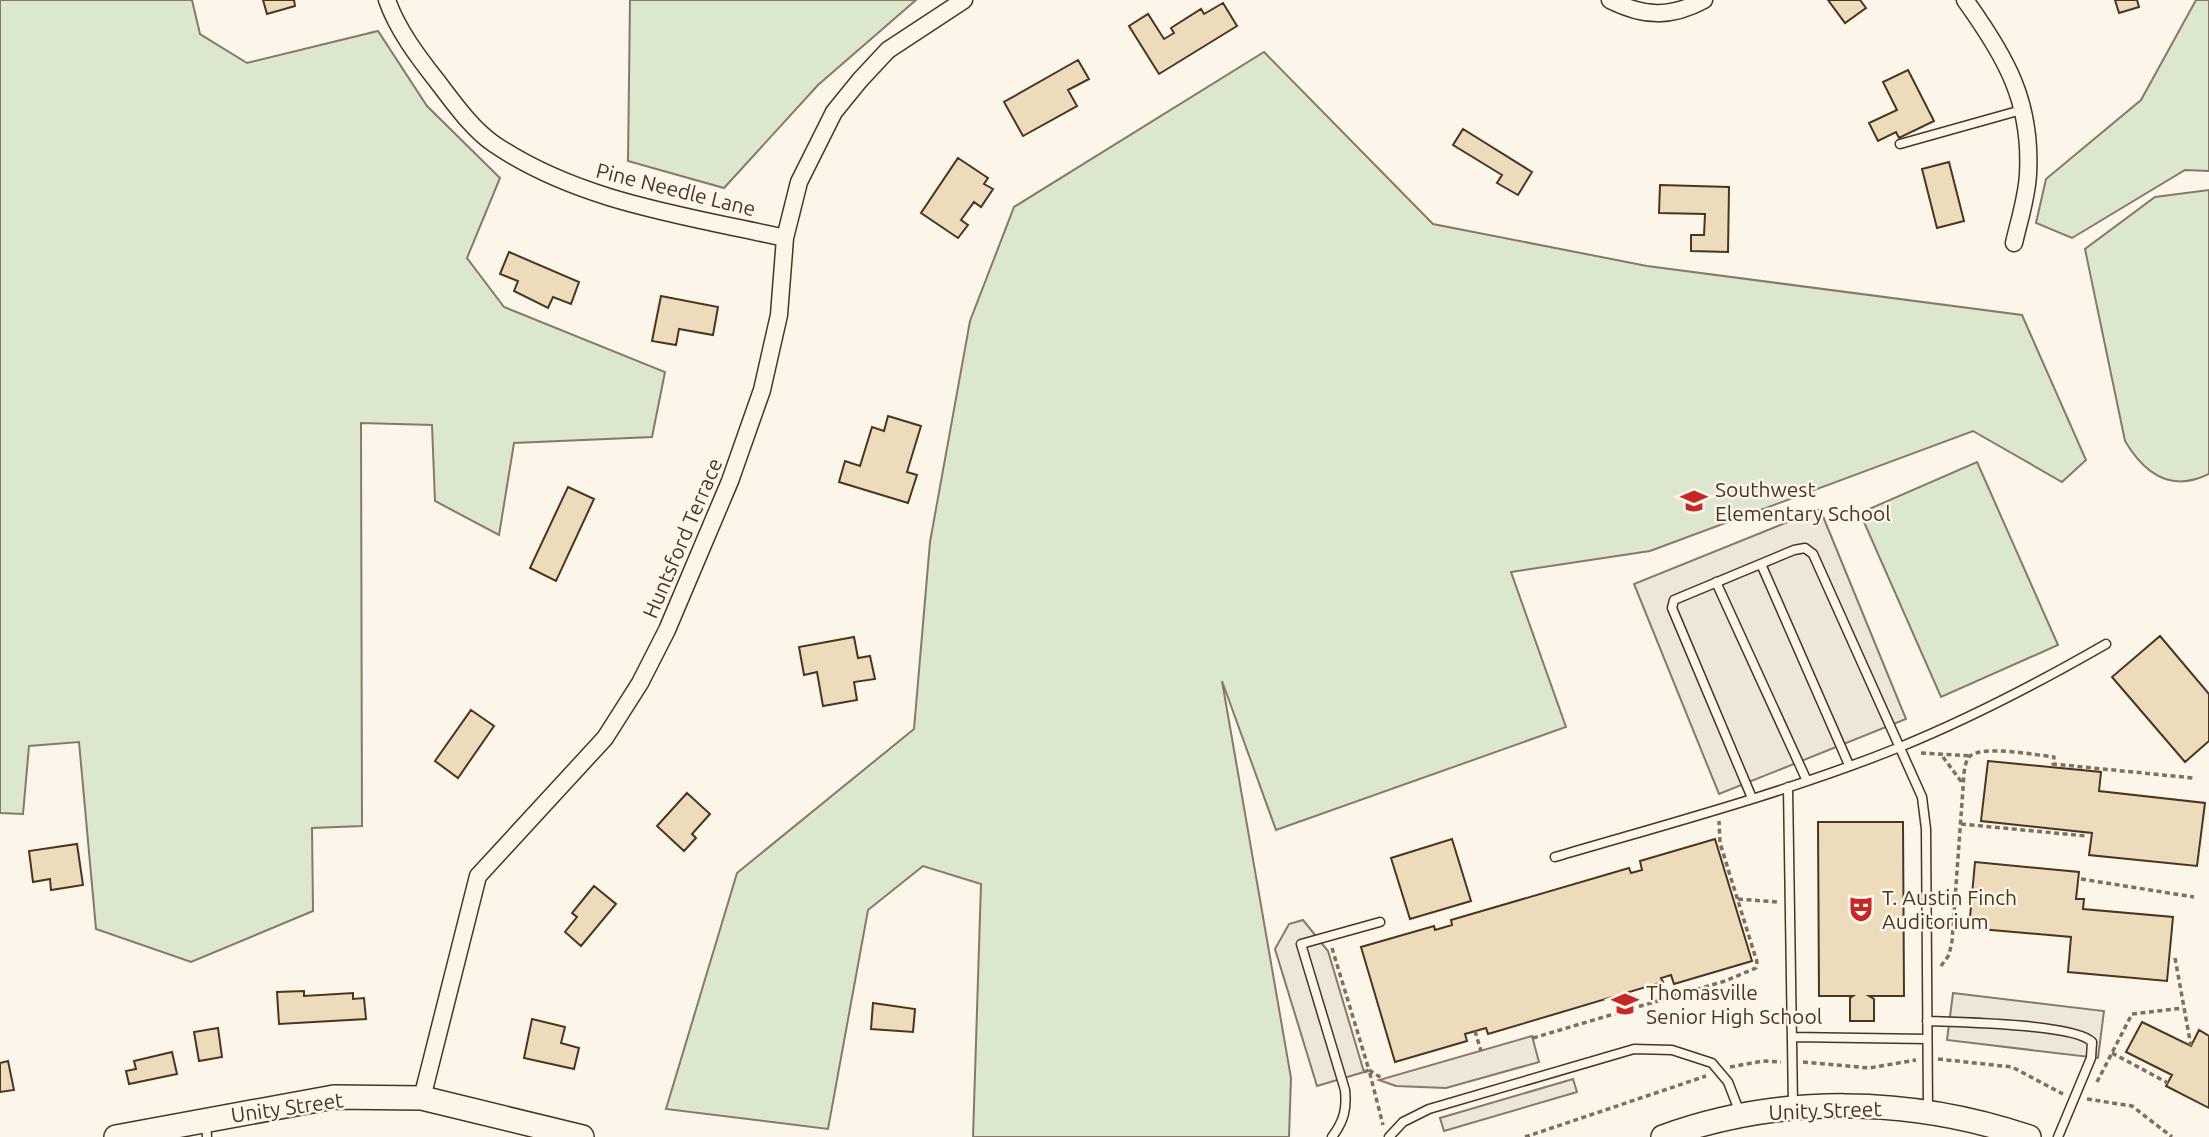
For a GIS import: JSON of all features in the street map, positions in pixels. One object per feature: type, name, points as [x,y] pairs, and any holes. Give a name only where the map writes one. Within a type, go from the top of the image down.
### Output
[{"type":"street","name":"Pine Needle Lane","points":[[387,0],[391,13],[422,61],[492,143],[545,172],[606,197],[785,238]]},
{"type":"street","name":"Huntsford Terrace","points":[[422,1098],[478,876],[605,738],[640,683],[667,630],[730,481],[762,390],[779,315],[785,238],[799,183],[834,111],[888,50],[964,0]]},
{"type":"street","points":[[1610,0],[1654,15],[1685,11],[1704,0]]},
{"type":"street","points":[[1965,0],[1992,38],[2025,109],[2028,176],[2014,243]]},
{"type":"street","name":"Unity Street","points":[[116,1137],[206,1128],[334,1097],[422,1098],[582,1137]]},
{"type":"street","name":"Unity Street","points":[[1663,1137],[1693,1126],[1741,1116],[1793,1109],[1877,1105],[1928,1112],[2029,1137]]},
{"type":"lane","points":[[1900,144],[2025,109]]},
{"type":"lane","points":[[1752,798],[1672,608],[1674,600],[1794,550],[1805,548],[1813,554],[1922,797],[1926,829],[1928,1112]]},
{"type":"lane","points":[[1761,564],[1849,765]]},
{"type":"lane","points":[[1716,582],[1807,781]]},
{"type":"lane","points":[[1555,857],[1807,781],[1899,747],[2060,670],[2106,644]]},
{"type":"lane","points":[[1788,787],[1793,1109]]},
{"type":"lane","points":[[1332,1137],[1341,1124],[1347,1107],[1345,1090],[1301,944],[1380,922]]},
{"type":"lane","points":[[1927,1020],[2039,1028],[2085,1035],[2092,1042],[2091,1058],[2058,1137]]},
{"type":"lane","points":[[1792,1037],[1927,1039]]},
{"type":"lane","points":[[1387,1137],[1403,1122],[1429,1109],[1634,1049],[1672,1050],[1712,1063],[1728,1082],[1741,1116]]},
{"type":"path","points":[[1899,747],[1942,756],[1971,755],[1984,750],[2054,757],[2053,764],[2193,778]]},
{"type":"path","points":[[1926,972],[1940,966],[1950,955],[1965,764],[1971,755]]},
{"type":"path","points":[[1942,756],[1964,784]]},
{"type":"path","points":[[1532,1038],[1725,981],[1755,968],[1757,962],[1720,843],[1718,809]]},
{"type":"path","points":[[1961,824],[2085,836]]},
{"type":"path","points":[[2081,879],[2194,897]]},
{"type":"path","points":[[1738,899],[1791,903]]},
{"type":"path","points":[[1332,947],[1387,1137]]},
{"type":"path","points":[[2175,958],[2191,1046]]},
{"type":"path","points":[[2087,1099],[2132,1014],[2183,1008]]},
{"type":"path","points":[[1475,1031],[1480,1051]]},
{"type":"path","points":[[2112,1053],[2168,1083]]},
{"type":"path","points":[[1525,1137],[1719,1071],[1763,1061],[1820,1062],[1869,1068],[1927,1059],[2012,1067],[2051,1090],[2075,1097],[2132,1106],[2172,1137]]},
{"type":"path","points":[[1367,1071],[1383,1079]]},
{"type":"green space","points":[[0,0],[192,0],[200,34],[247,63],[378,31],[427,106],[500,178],[467,258],[504,307],[665,372],[652,437],[514,443],[499,535],[435,501],[432,425],[361,423],[362,826],[312,828],[313,911],[191,962],[96,929],[79,742],[29,746],[23,814],[0,813]]},
{"type":"green space","points":[[630,0],[916,0],[818,85],[724,188],[628,161]]},
{"type":"green space","points":[[2196,0],[2209,0],[2209,171],[2185,170],[2072,238],[2036,223],[2046,179],[2141,100]]},
{"type":"green space","points":[[1264,52],[1433,224],[1647,266],[2022,315],[2086,460],[2062,482],[1973,431],[1650,551],[1511,572],[1566,727],[1276,830],[1222,681],[1291,1078],[1289,1137],[973,1137],[981,884],[923,866],[868,910],[828,1129],[666,1109],[737,873],[914,729],[930,542],[970,321],[1014,207]]},
{"type":"green space","points":[[2209,190],[2209,474],[2183,481],[2171,480],[2150,471],[2125,441],[2085,249],[2155,197]]},
{"type":"green space","points":[[1977,462],[2058,645],[1941,697],[1860,513]]},
{"type":"shaded area","points":[[1820,509],[1906,719],[1719,794],[1634,584]]},
{"type":"shaded area","points":[[1303,920],[1328,951],[1364,1072],[1317,1086],[1275,949],[1289,924]]},
{"type":"shaded area","points":[[1953,993],[2104,1011],[2098,1058],[1947,1040]]},
{"type":"shaded area","points":[[1532,1036],[1539,1062],[1446,1088],[1396,1086],[1379,1080]]},
{"type":"shaded area","points":[[1573,1079],[1577,1092],[1444,1131],[1440,1118]]},
{"type":"building","points":[[263,0],[294,0],[295,6],[267,14]]},
{"type":"building","points":[[1828,0],[1860,0],[1866,8],[1845,23]]},
{"type":"building","points":[[2115,0],[2137,0],[2139,7],[2119,13]]},
{"type":"building","points":[[1223,3],[1237,26],[1159,74],[1129,26],[1148,14],[1164,39],[1174,33],[1171,28],[1201,9],[1204,14]]},
{"type":"building","points":[[1078,60],[1089,79],[1068,90],[1077,106],[1023,136],[1004,102]]},
{"type":"building","points":[[1908,70],[1934,121],[1899,138],[1896,132],[1878,141],[1869,123],[1897,110],[1883,82]]},
{"type":"building","points":[[1463,129],[1532,172],[1518,195],[1497,183],[1502,175],[1453,145]]},
{"type":"building","points":[[958,158],[988,178],[984,184],[993,189],[981,207],[974,202],[961,220],[968,225],[958,238],[921,213]]},
{"type":"building","points":[[1949,162],[1964,221],[1937,228],[1922,169]]},
{"type":"building","points":[[1660,185],[1729,187],[1728,252],[1691,251],[1691,235],[1704,235],[1705,214],[1659,213]]},
{"type":"building","points":[[509,252],[579,282],[571,304],[553,297],[548,308],[514,291],[518,281],[500,274]]},
{"type":"building","points":[[661,296],[718,307],[713,335],[679,329],[676,345],[652,341]]},
{"type":"building","points":[[888,416],[921,426],[907,472],[917,475],[908,503],[839,482],[845,461],[860,466],[872,427],[884,431]]},
{"type":"building","points":[[568,487],[594,499],[556,581],[530,568]]},
{"type":"building","points":[[2160,636],[2209,694],[2209,741],[2185,762],[2112,677]]},
{"type":"building","points":[[854,637],[858,658],[870,656],[875,679],[854,682],[857,700],[823,706],[817,672],[804,675],[799,647]]},
{"type":"building","points":[[471,710],[494,726],[458,778],[435,761]]},
{"type":"building","points":[[1988,761],[2101,772],[2099,791],[2205,803],[2197,866],[2089,855],[2092,833],[1981,821]]},
{"type":"building","points":[[687,793],[710,814],[692,834],[696,838],[684,851],[657,826]]},
{"type":"building","name":"T. Austin Finch Auditorium","points":[[1818,822],[1903,822],[1904,996],[1869,996],[1874,999],[1874,1021],[1850,1021],[1850,998],[1853,996],[1819,996]]},
{"type":"building","points":[[1452,839],[1471,901],[1410,919],[1391,858]]},
{"type":"building","points":[[1715,839],[1752,961],[1674,984],[1671,975],[1661,978],[1663,982],[1488,1034],[1486,1028],[1465,1034],[1467,1041],[1395,1062],[1361,947],[1434,926],[1435,930],[1452,925],[1451,920],[1629,868],[1631,873],[1642,870],[1640,861]]},
{"type":"building","points":[[77,844],[83,885],[51,890],[50,879],[33,882],[29,851]]},
{"type":"building","points":[[1975,862],[2079,872],[2076,899],[2084,899],[2083,909],[2173,917],[2167,981],[2068,972],[2071,937],[1969,928]]},
{"type":"building","points":[[594,886],[616,904],[581,946],[565,932],[577,917],[572,913]]},
{"type":"building","points":[[304,991],[304,996],[353,993],[353,999],[364,998],[366,1019],[279,1024],[277,992]]},
{"type":"building","points":[[873,1003],[915,1009],[913,1032],[871,1029]]},
{"type":"building","points":[[532,1019],[565,1027],[561,1043],[579,1048],[574,1069],[524,1058]]},
{"type":"building","points":[[2142,1022],[2191,1046],[2199,1030],[2209,1036],[2209,1108],[2166,1086],[2172,1075],[2126,1052]]},
{"type":"building","points":[[218,1028],[222,1057],[199,1061],[194,1032]]},
{"type":"building","points":[[172,1052],[177,1074],[129,1084],[126,1071],[136,1069],[134,1061]]},
{"type":"building","points":[[8,1061],[14,1090],[0,1092],[0,1063]]},
{"type":"place","name":"Southwest Elementary School","points":[[1694,501]]},
{"type":"place","name":"T. Austin Finch Auditorium","points":[[1861,909]]},
{"type":"place","name":"Thomasville Senior High School","points":[[1625,1004]]}]
